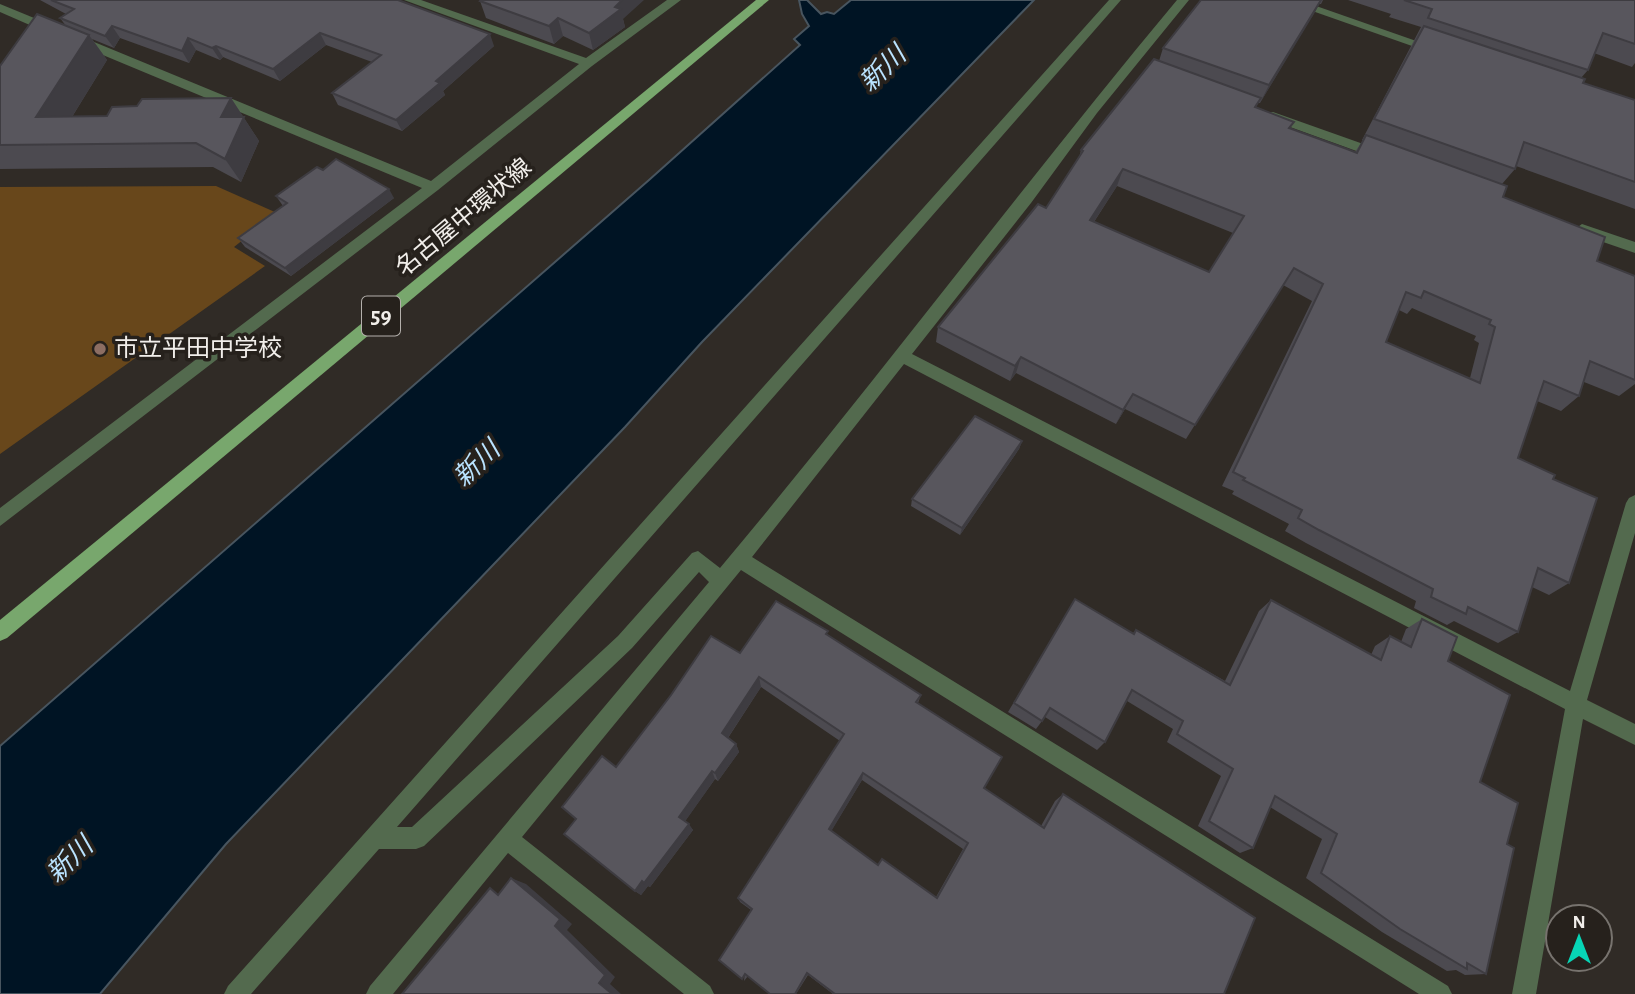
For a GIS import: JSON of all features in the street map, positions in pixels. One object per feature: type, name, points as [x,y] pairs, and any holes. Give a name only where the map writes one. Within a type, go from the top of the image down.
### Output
[{"type":"main road","name":"名古屋中環状線","points":[[0,632],[763,0]]},
{"type":"street","points":[[0,8],[16,0]]},
{"type":"street","points":[[410,0],[588,63]]},
{"type":"street","points":[[0,518],[433,187],[588,63],[675,0]]},
{"type":"street","points":[[236,994],[1115,0]]},
{"type":"street","points":[[378,994],[739,559],[1026,199],[1092,110],[1138,67],[1183,0]]},
{"type":"street","points":[[1287,0],[1454,56]]},
{"type":"street","points":[[0,8],[433,187]]},
{"type":"street","points":[[1261,111],[1390,159]]},
{"type":"street","points":[[1570,225],[1635,248]]},
{"type":"street","points":[[900,355],[1635,735]]},
{"type":"street","points":[[1524,994],[1576,703],[1635,503]]},
{"type":"street","points":[[373,838],[416,838],[625,642],[698,559],[721,581]]},
{"type":"street","points":[[739,559],[1440,994]]},
{"type":"street","points":[[506,838],[702,994]]},
{"type":"shaded area","points":[[216,186],[277,213],[234,247],[265,266],[0,454],[0,187]]},
{"type":"water","name":"新川","points":[[799,0],[807,0],[821,14],[834,14],[851,0],[1034,0],[702,342],[625,427],[226,844],[100,994],[0,994],[0,746],[800,45],[794,39],[809,26],[802,14]]},
{"type":"building","points":[[51,0],[398,0],[490,34],[436,81],[440,83],[396,120],[332,93],[381,55],[320,33],[273,69],[188,38],[182,51],[112,26],[105,36],[60,18],[74,9]]},
{"type":"building","points":[[481,0],[622,0],[615,7],[621,9],[589,33],[558,18],[549,26]]},
{"type":"building","points":[[1201,0],[1321,0],[1269,85],[1163,48]]},
{"type":"building","points":[[1404,0],[1635,0],[1635,44],[1603,33],[1588,70],[1428,18],[1432,9]]},
{"type":"building","points":[[37,14],[89,35],[36,117],[107,116],[112,107],[137,106],[142,99],[231,98],[221,117],[244,117],[225,159],[196,143],[0,145],[0,66]]},
{"type":"building","points":[[1424,26],[1585,79],[1583,83],[1635,100],[1635,182],[1524,142],[1515,169],[1374,119]]},
{"type":"building","points":[[1154,59],[1261,98],[1255,107],[1294,122],[1289,128],[1357,153],[1366,135],[1507,186],[1503,197],[1605,237],[1597,261],[1635,276],[1635,380],[1590,361],[1579,396],[1544,381],[1518,458],[1555,475],[1553,479],[1597,498],[1569,583],[1538,568],[1518,632],[1468,607],[1466,614],[1431,597],[1433,589],[1298,518],[1302,510],[1243,480],[1245,478],[1233,472],[1323,284],[1294,268],[1195,425],[1133,394],[1123,410],[1021,357],[1015,366],[938,327],[1038,204],[1046,208],[1083,151],[1081,150]],"holes":[[[1123,169],[1244,216],[1209,272],[1090,220]],[[1424,291],[1491,320],[1489,324],[1495,327],[1480,383],[1386,342],[1406,292],[1421,298]]]},
{"type":"building","points":[[336,159],[389,189],[285,268],[238,238],[287,203],[276,196],[317,167],[323,170]]},
{"type":"building","points":[[975,416],[1022,441],[962,528],[912,499]]},
{"type":"building","points":[[1075,599],[1134,634],[1136,630],[1230,685],[1271,600],[1381,660],[1390,636],[1411,647],[1422,619],[1457,637],[1448,661],[1510,695],[1480,782],[1518,803],[1507,844],[1514,848],[1486,974],[1467,963],[1467,969],[1400,929],[1321,873],[1337,834],[1275,796],[1253,848],[1209,821],[1233,769],[1177,734],[1183,721],[1132,690],[1105,742],[1050,708],[1042,721],[1014,703]]},
{"type":"building","points":[[776,601],[828,631],[826,634],[921,695],[916,702],[1002,757],[984,788],[1044,828],[1063,794],[1255,918],[1224,994],[835,994],[807,973],[795,994],[770,994],[745,974],[742,979],[719,960],[752,909],[738,898],[844,734],[759,677],[722,733],[736,744],[715,773],[712,771],[679,817],[689,824],[635,891],[564,834],[576,819],[562,807],[602,756],[616,767],[671,695],[711,636],[740,653]],"holes":[[[863,773],[968,843],[937,898],[882,859],[878,865],[829,829]]]},
{"type":"building","points":[[511,878],[560,919],[555,926],[605,975],[599,983],[611,993],[402,994],[490,888],[498,895]]},
{"type":"place","name":"市立平田中学校","points":[[100,349]]}]
